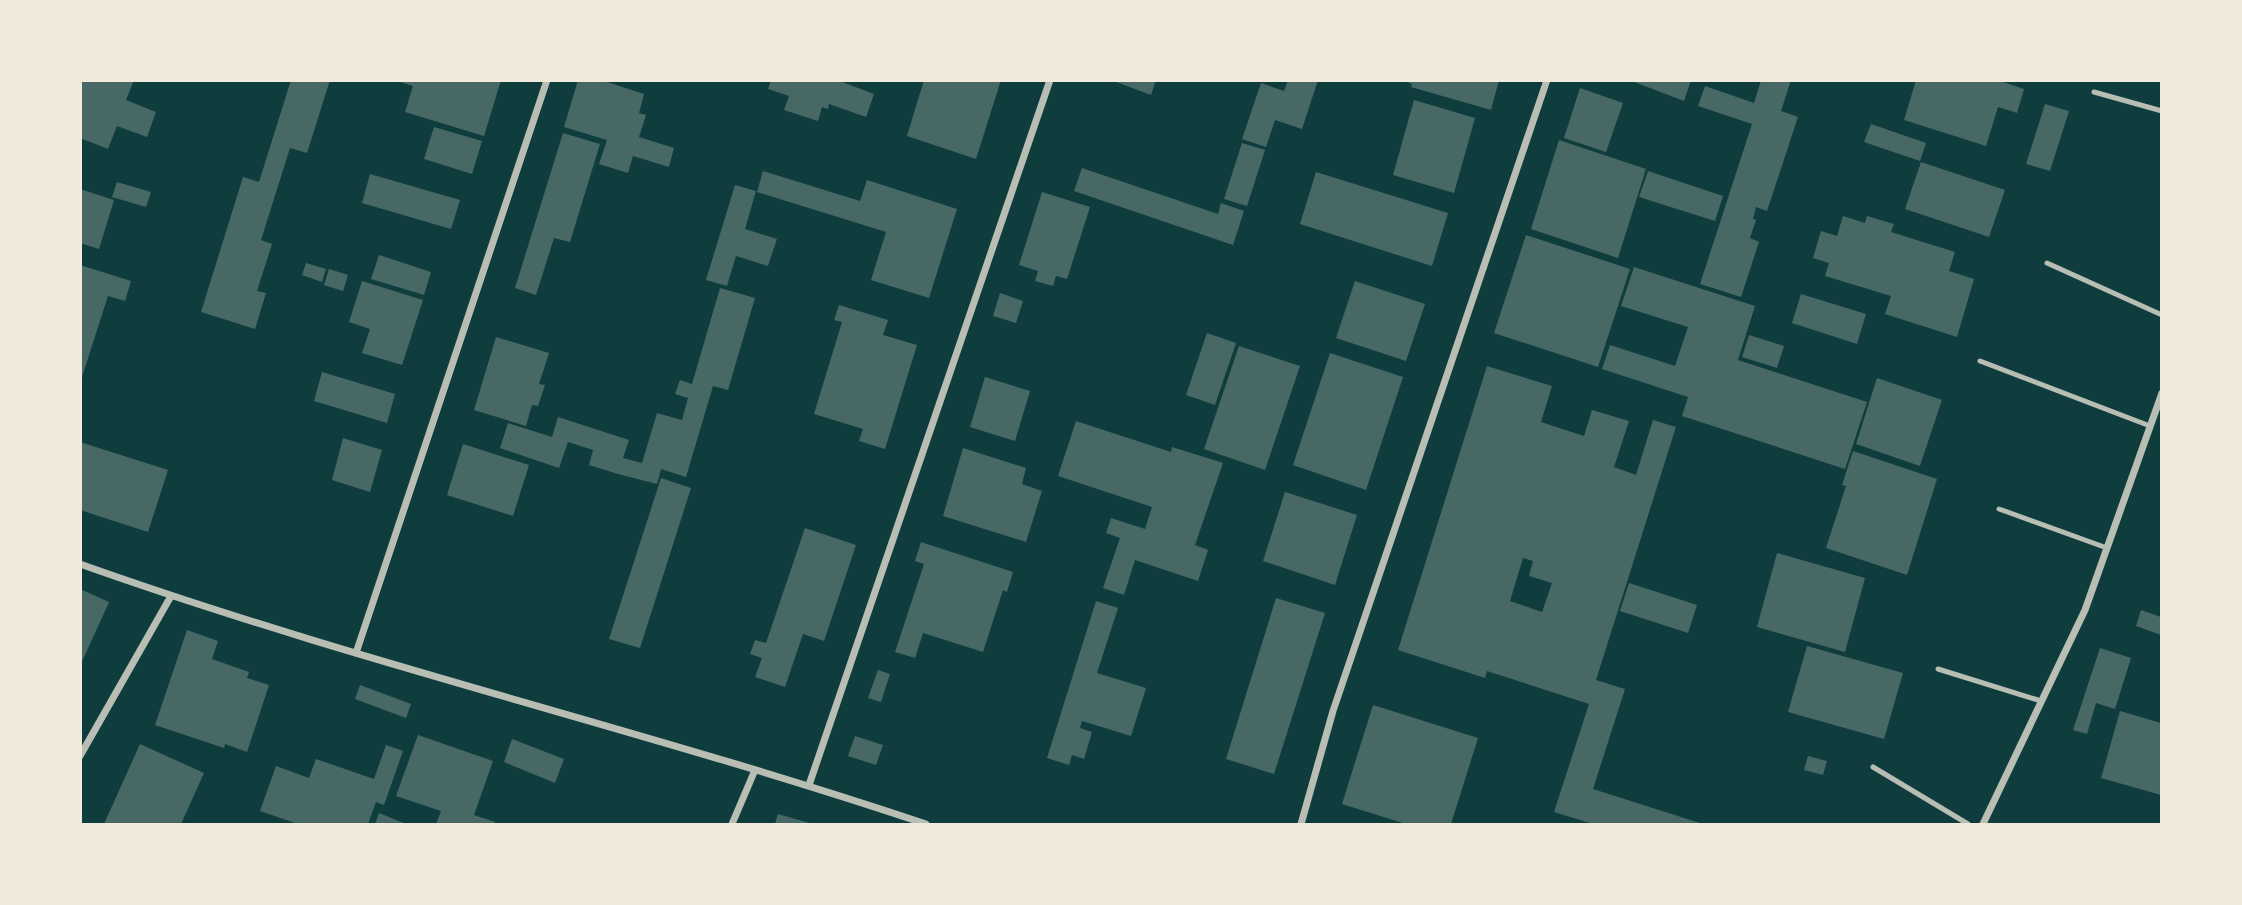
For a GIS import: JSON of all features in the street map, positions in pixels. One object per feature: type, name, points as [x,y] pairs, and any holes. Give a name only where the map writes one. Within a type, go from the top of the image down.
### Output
[{"type":"street","points":[[356,653],[547,80]]},
{"type":"street","points":[[809,785],[1050,80]]},
{"type":"street","points":[[1301,824],[1333,711],[1547,80]]},
{"type":"street","points":[[1983,824],[2085,610],[2161,393]]},
{"type":"street","points":[[80,564],[171,596],[356,653],[809,785],[926,824]]},
{"type":"street","points":[[80,756],[171,596]]},
{"type":"street","points":[[732,824],[755,770]]},
{"type":"lane","points":[[2094,92],[2161,111]]},
{"type":"lane","points":[[2047,263],[2161,315]]},
{"type":"lane","points":[[1980,360],[2150,426]]},
{"type":"lane","points":[[1999,509],[2107,548]]},
{"type":"lane","points":[[1938,669],[2041,701]]},
{"type":"lane","points":[[1874,767],[1968,824]]},
{"type":"building","points":[[80,80],[134,80],[126,100],[156,112],[147,137],[117,126],[108,149],[80,138]]},
{"type":"building","points":[[291,80],[330,80],[307,153],[290,148],[261,240],[272,244],[257,291],[266,293],[255,329],[201,312],[243,177],[259,182]]},
{"type":"building","points":[[501,80],[484,136],[405,112],[413,86],[397,81]]},
{"type":"building","points":[[578,80],[601,80],[644,94],[639,113],[646,115],[639,137],[674,148],[669,167],[633,156],[628,173],[599,164],[607,140],[564,127]]},
{"type":"building","points":[[771,80],[837,80],[874,94],[866,117],[829,104],[828,109],[822,107],[818,121],[784,110],[789,96],[768,89]]},
{"type":"building","points":[[924,80],[1001,80],[976,159],[907,136]]},
{"type":"building","points":[[1111,80],[1156,80],[1151,95]]},
{"type":"building","points":[[1288,80],[1318,80],[1302,129],[1275,120],[1266,147],[1242,139],[1261,83],[1284,91]]},
{"type":"building","points":[[1403,80],[1499,80],[1491,110],[1411,87],[1412,84]]},
{"type":"building","points":[[1629,80],[1691,80],[1684,101]]},
{"type":"building","points":[[1761,80],[1791,80],[1781,111],[1798,117],[1767,211],[1756,207],[1753,219],[1756,220],[1750,238],[1759,242],[1741,297],[1700,284],[1752,124],[1698,106],[1705,86],[1754,103]]},
{"type":"building","points":[[1916,80],[1997,80],[2024,89],[2017,113],[1998,107],[1986,146],[1904,120]]},
{"type":"building","points":[[1580,88],[1623,103],[1606,152],[1564,138]]},
{"type":"building","points":[[1414,100],[1475,118],[1454,193],[1393,175]]},
{"type":"building","points":[[2045,104],[2069,111],[2050,171],[2026,164]]},
{"type":"building","points":[[1871,124],[1926,143],[1920,161],[1864,142]]},
{"type":"building","points":[[434,127],[482,141],[472,174],[424,159]]},
{"type":"building","points":[[563,133],[600,144],[570,242],[554,238],[536,295],[515,288]]},
{"type":"building","points":[[1559,140],[1646,169],[1618,258],[1531,229]]},
{"type":"building","points":[[1242,143],[1265,150],[1247,206],[1224,199]]},
{"type":"building","points":[[1921,162],[2005,190],[1989,237],[1905,209]]},
{"type":"building","points":[[1082,168],[1218,214],[1221,203],[1244,211],[1233,245],[1074,191]]},
{"type":"building","points":[[763,171],[860,201],[867,180],[957,209],[929,298],[871,280],[886,232],[757,192]]},
{"type":"building","points":[[1648,171],[1723,196],[1715,221],[1639,197]]},
{"type":"building","points":[[1316,172],[1448,213],[1432,266],[1300,224]]},
{"type":"building","points":[[370,174],[460,200],[451,229],[362,203]]},
{"type":"building","points":[[117,182],[151,192],[146,207],[112,197]]},
{"type":"building","points":[[735,185],[756,191],[745,229],[777,239],[768,266],[736,256],[727,286],[706,280]]},
{"type":"building","points":[[80,189],[114,200],[99,249],[80,243]]},
{"type":"building","points":[[1042,192],[1090,207],[1067,279],[1056,276],[1053,286],[1035,281],[1038,271],[1019,265]]},
{"type":"building","points":[[1843,216],[1865,223],[1867,216],[1894,224],[1891,232],[1955,252],[1949,271],[1974,279],[1957,337],[1885,314],[1891,296],[1825,276],[1829,263],[1813,258],[1821,231],[1837,236]]},
{"type":"building","points":[[1526,235],[1630,269],[1598,367],[1494,333]]},
{"type":"building","points":[[379,255],[431,272],[424,295],[371,279]]},
{"type":"building","points":[[306,263],[326,269],[322,282],[302,275]]},
{"type":"building","points":[[80,265],[131,281],[125,301],[108,296],[81,380]]},
{"type":"building","points":[[1634,267],[1755,306],[1738,360],[1867,402],[1845,469],[1682,416],[1688,397],[1602,369],[1610,345],[1675,366],[1688,327],[1621,306]]},
{"type":"building","points":[[329,269],[348,275],[343,291],[324,285]]},
{"type":"building","points":[[362,281],[423,300],[402,365],[362,353],[370,329],[349,322]]},
{"type":"building","points":[[1355,281],[1425,304],[1406,361],[1336,338]]},
{"type":"building","points":[[720,288],[755,298],[728,390],[713,386],[686,477],[661,469],[657,484],[618,474],[589,465],[593,450],[568,442],[559,468],[500,448],[508,423],[552,437],[558,417],[629,440],[623,458],[642,463],[657,413],[682,420],[688,398],[675,394],[680,380],[692,384]]},
{"type":"building","points":[[1000,293],[1023,301],[1016,323],[993,316]]},
{"type":"building","points":[[1801,294],[1866,314],[1857,344],[1792,323]]},
{"type":"building","points":[[839,305],[888,320],[883,335],[917,345],[885,449],[859,441],[863,429],[814,414],[842,322],[834,320]]},
{"type":"building","points":[[1207,333],[1236,343],[1215,405],[1186,395]]},
{"type":"building","points":[[1749,335],[1784,346],[1777,368],[1742,357]]},
{"type":"building","points":[[496,337],[549,353],[539,384],[545,385],[538,406],[532,405],[526,426],[474,410]]},
{"type":"building","points":[[1239,346],[1300,366],[1265,470],[1204,449]]},
{"type":"building","points":[[1330,353],[1403,377],[1366,490],[1293,465]]},
{"type":"building","points":[[1487,366],[1552,386],[1541,422],[1584,436],[1592,410],[1629,421],[1614,467],[1636,475],[1653,420],[1676,427],[1596,680],[1625,689],[1593,789],[1703,824],[1593,824],[1554,812],[1589,704],[1487,671],[1485,678],[1398,650]],"holes":[[[1523,558],[1533,561],[1529,576],[1552,583],[1542,612],[1510,601]]]},
{"type":"building","points":[[322,372],[395,394],[387,423],[314,401]]},
{"type":"building","points":[[985,377],[1030,391],[1015,441],[970,427]]},
{"type":"building","points":[[1877,378],[1942,400],[1920,466],[1856,444]]},
{"type":"building","points":[[1076,421],[1171,452],[1172,447],[1223,463],[1195,545],[1208,550],[1198,581],[1135,560],[1124,595],[1103,588],[1120,538],[1106,533],[1111,518],[1145,529],[1152,507],[1058,476]]},
{"type":"building","points":[[343,438],[382,450],[370,492],[332,480]]},
{"type":"building","points":[[80,442],[168,470],[148,532],[80,510]]},
{"type":"building","points":[[463,444],[529,465],[513,516],[447,495]]},
{"type":"building","points":[[963,448],[1026,468],[1022,484],[1042,491],[1026,542],[943,516]]},
{"type":"building","points":[[1853,451],[1937,479],[1907,575],[1826,548],[1846,486],[1842,485]]},
{"type":"building","points":[[661,478],[691,488],[640,648],[609,639]]},
{"type":"building","points":[[1285,492],[1357,515],[1335,585],[1263,561]]},
{"type":"building","points":[[805,528],[856,545],[824,641],[803,634],[785,687],[755,677],[762,658],[750,654],[755,640],[766,643]]},
{"type":"building","points":[[921,542],[1013,572],[1007,592],[1003,590],[983,652],[923,633],[915,658],[895,652],[924,564],[915,561]]},
{"type":"building","points":[[1777,553],[1865,578],[1845,652],[1757,627]]},
{"type":"building","points":[[1629,583],[1697,605],[1688,633],[1620,611]]},
{"type":"building","points":[[80,589],[109,602],[80,666]]},
{"type":"building","points":[[1276,598],[1325,613],[1274,774],[1226,759]]},
{"type":"building","points":[[1096,601],[1118,608],[1097,673],[1146,688],[1131,736],[1082,721],[1080,728],[1092,732],[1084,759],[1072,755],[1069,765],[1047,758]]},
{"type":"building","points":[[2141,610],[2161,617],[2161,635],[2136,626]]},
{"type":"building","points":[[187,630],[218,641],[212,659],[249,672],[247,678],[269,685],[247,752],[225,744],[224,748],[155,725]]},
{"type":"building","points":[[1807,646],[1903,673],[1884,739],[1788,712]]},
{"type":"building","points":[[2100,648],[2131,658],[2115,709],[2096,703],[2087,734],[2073,730]]},
{"type":"building","points":[[878,670],[890,674],[881,702],[868,698]]},
{"type":"building","points":[[360,685],[411,704],[406,718],[355,699]]},
{"type":"building","points":[[1373,705],[1478,738],[1451,824],[1406,824],[1342,804]]},
{"type":"building","points":[[2120,711],[2161,723],[2161,795],[2101,778]]},
{"type":"building","points":[[418,735],[493,761],[474,815],[495,822],[494,824],[436,824],[441,811],[396,796]]},
{"type":"building","points":[[855,736],[883,745],[876,765],[848,756]]},
{"type":"building","points":[[512,739],[564,759],[555,783],[504,762]]},
{"type":"building","points":[[140,744],[204,773],[181,824],[104,824]]},
{"type":"building","points":[[386,745],[403,751],[384,805],[376,802],[368,824],[298,824],[260,811],[276,766],[309,778],[316,759],[374,779]]},
{"type":"building","points":[[1808,756],[1827,761],[1823,775],[1804,770]]},
{"type":"building","points":[[379,813],[406,824],[375,824]]},
{"type":"building","points":[[778,814],[813,824],[775,824]]}]
